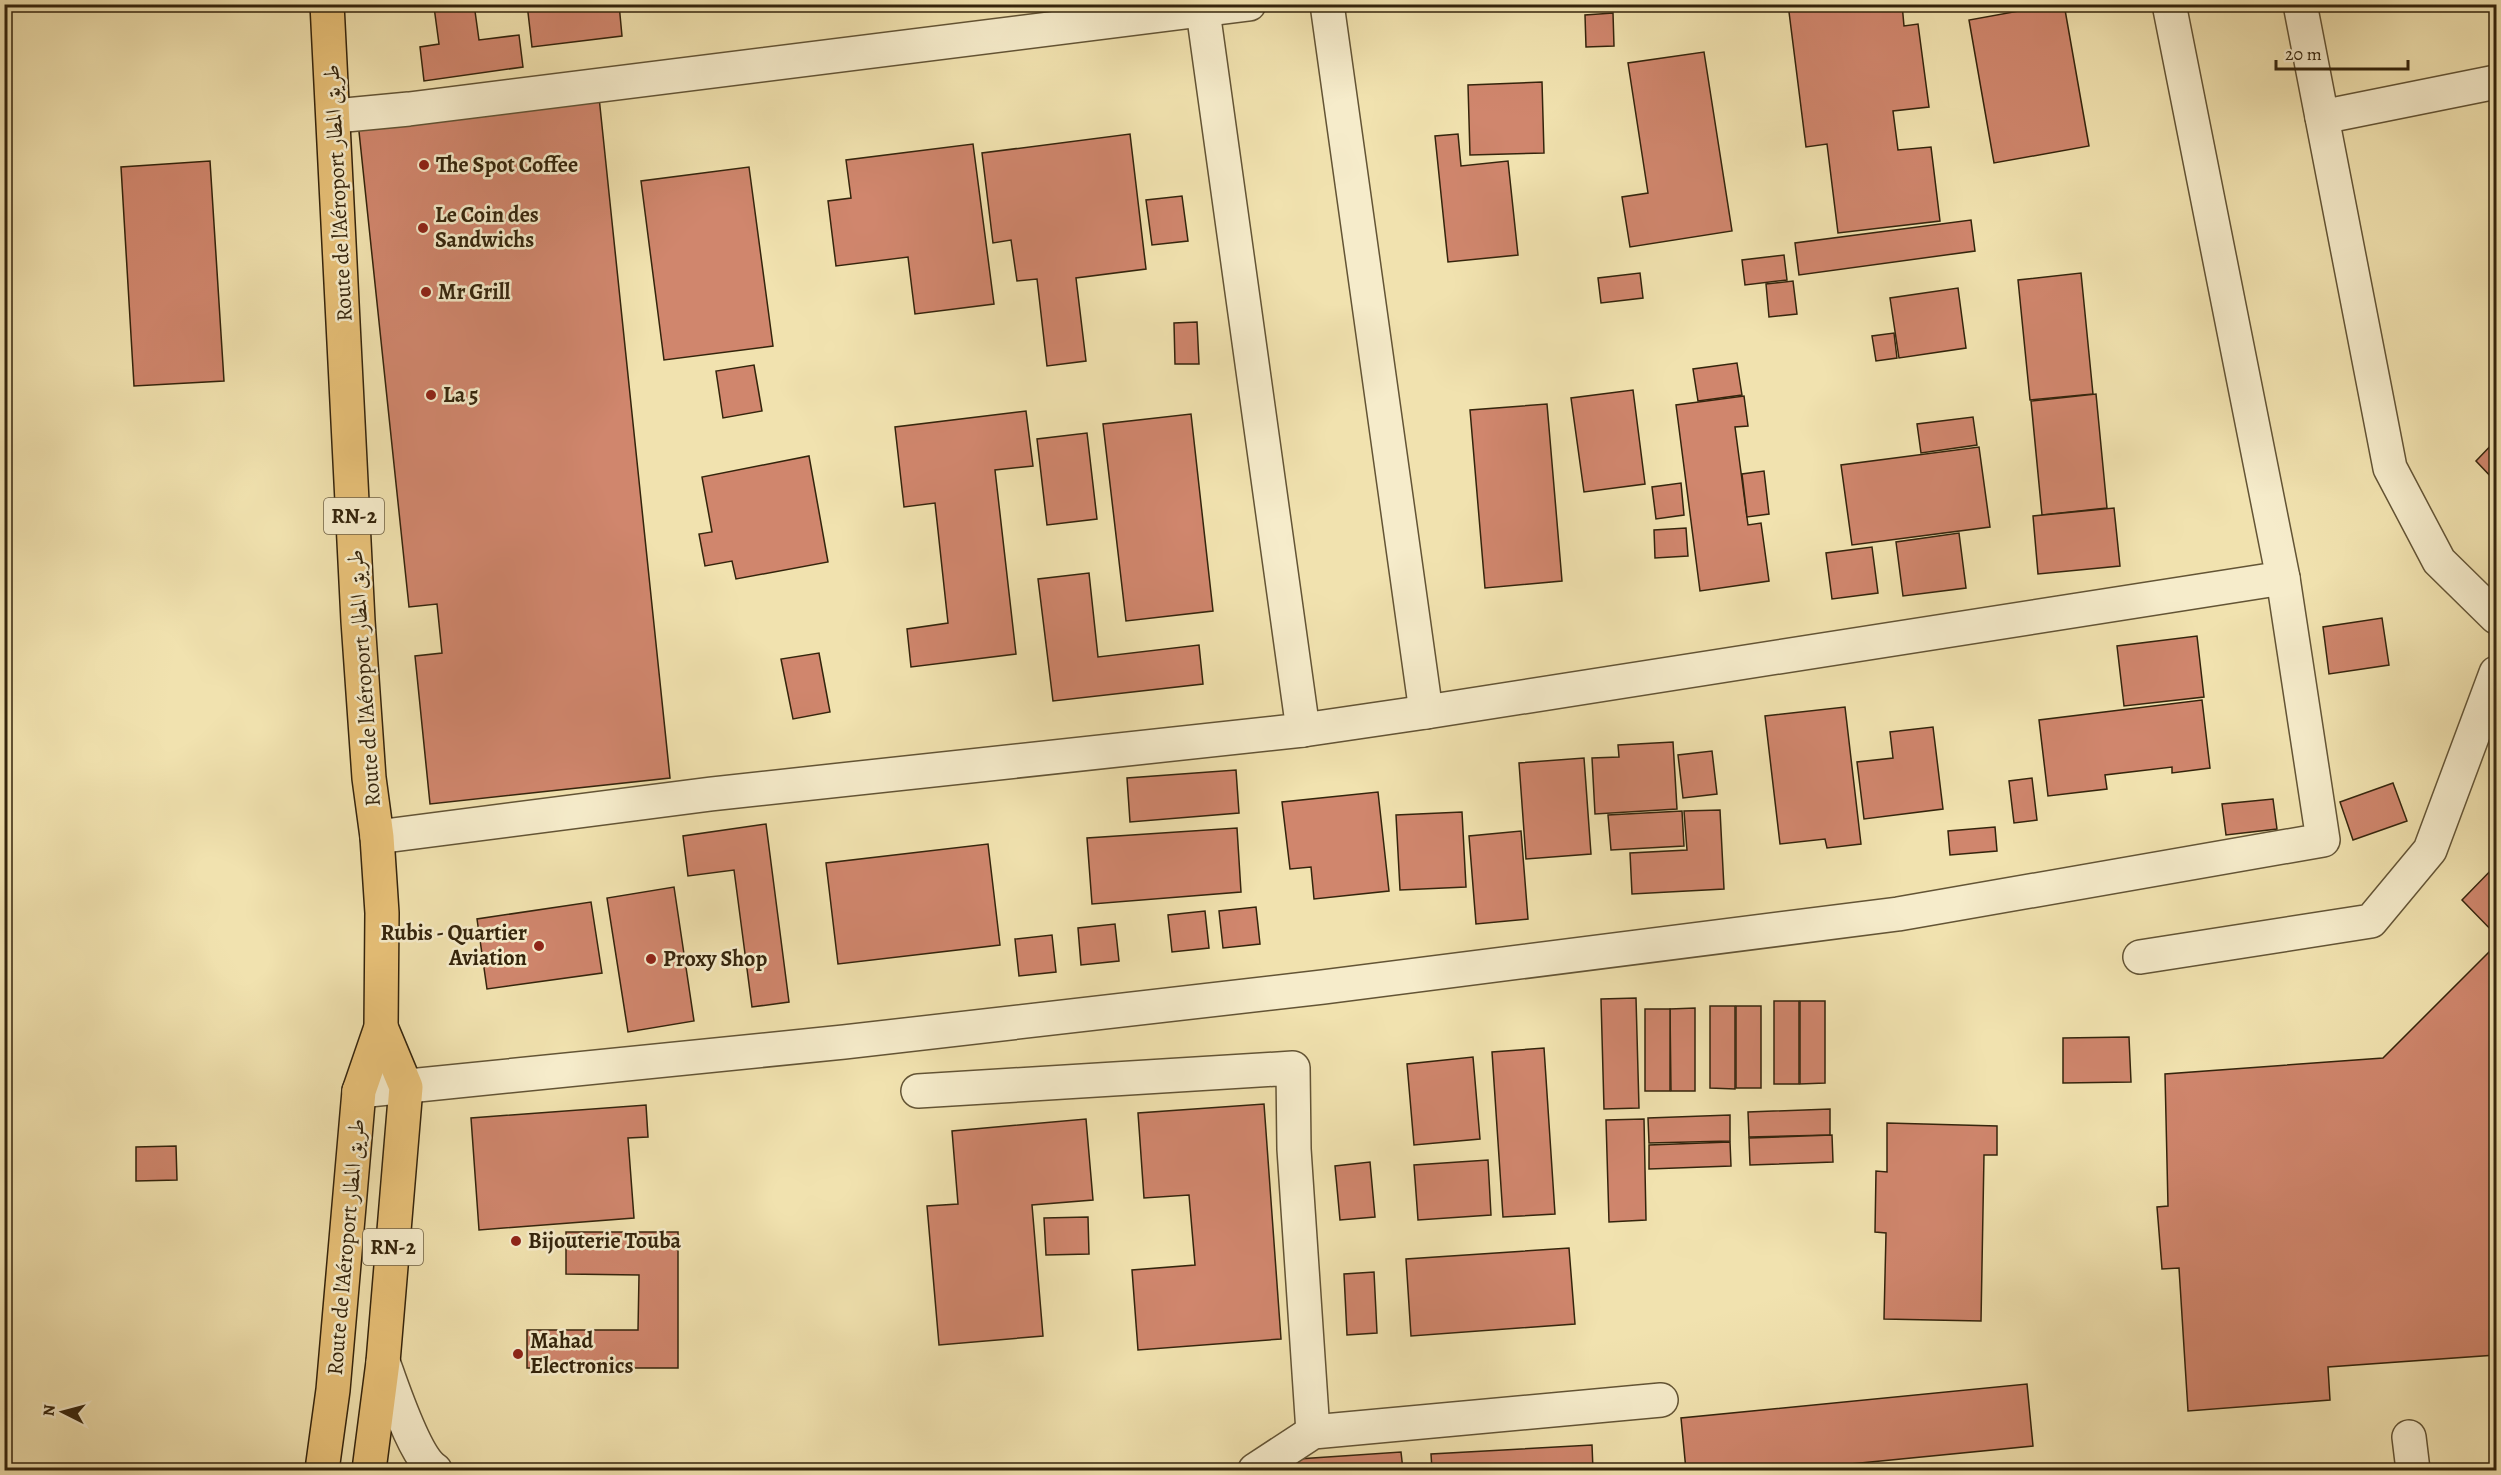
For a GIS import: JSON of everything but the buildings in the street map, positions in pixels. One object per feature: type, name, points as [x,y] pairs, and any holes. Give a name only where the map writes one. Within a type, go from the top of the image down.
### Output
[{"type":"main road","name":"Route de l'Aéroport طريق المطار","points":[[322,1470],[333,1390],[359,1091],[381,1027],[382,913],[377,837],[369,778],[358,621],[335,116],[327,4]]},
{"type":"main road","name":"Route de l'Aéroport طريق المطار","points":[[369,1470],[383,1362],[406,1087],[381,1027]]},
{"type":"street","points":[[335,116],[409,109],[1203,7],[1249,4]]},
{"type":"street","points":[[1327,4],[1426,712]]},
{"type":"street","points":[[359,1091],[856,1041],[1300,990],[1898,914],[2323,840],[2283,578],[2169,4]]},
{"type":"street","points":[[2300,4],[2390,468],[2439,561],[2496,617]]},
{"type":"street","points":[[1203,7],[1303,729]]},
{"type":"street","points":[[2322,117],[2496,82]]},
{"type":"street","points":[[377,837],[711,794],[1303,729],[1426,712],[2283,578]]},
{"type":"street","points":[[2140,957],[2372,921],[2430,850],[2496,673]]},
{"type":"street","points":[[918,1091],[1293,1068],[1294,1149],[1313,1432]]},
{"type":"street","points":[[383,1362],[416,1444],[427,1465],[435,1470]]},
{"type":"street","points":[[1255,1470],[1313,1432],[1661,1400]]},
{"type":"street","points":[[2409,1437],[2414,1470]]},
{"type":"place","name":"The Spot Coffee","points":[[424,165]]},
{"type":"place","name":"Le Coin des Sandwichs","points":[[423,228]]},
{"type":"place","name":"Mr Grill","points":[[426,292]]},
{"type":"place","name":"La 5","points":[[431,395]]},
{"type":"place","name":"Rubis - Quartier Aviation","points":[[539,946]]},
{"type":"place","name":"Proxy Shop","points":[[651,959]]},
{"type":"place","name":"Bijouterie Touba","points":[[516,1241]]},
{"type":"place","name":"Mahad Electronics","points":[[518,1354]]}]
